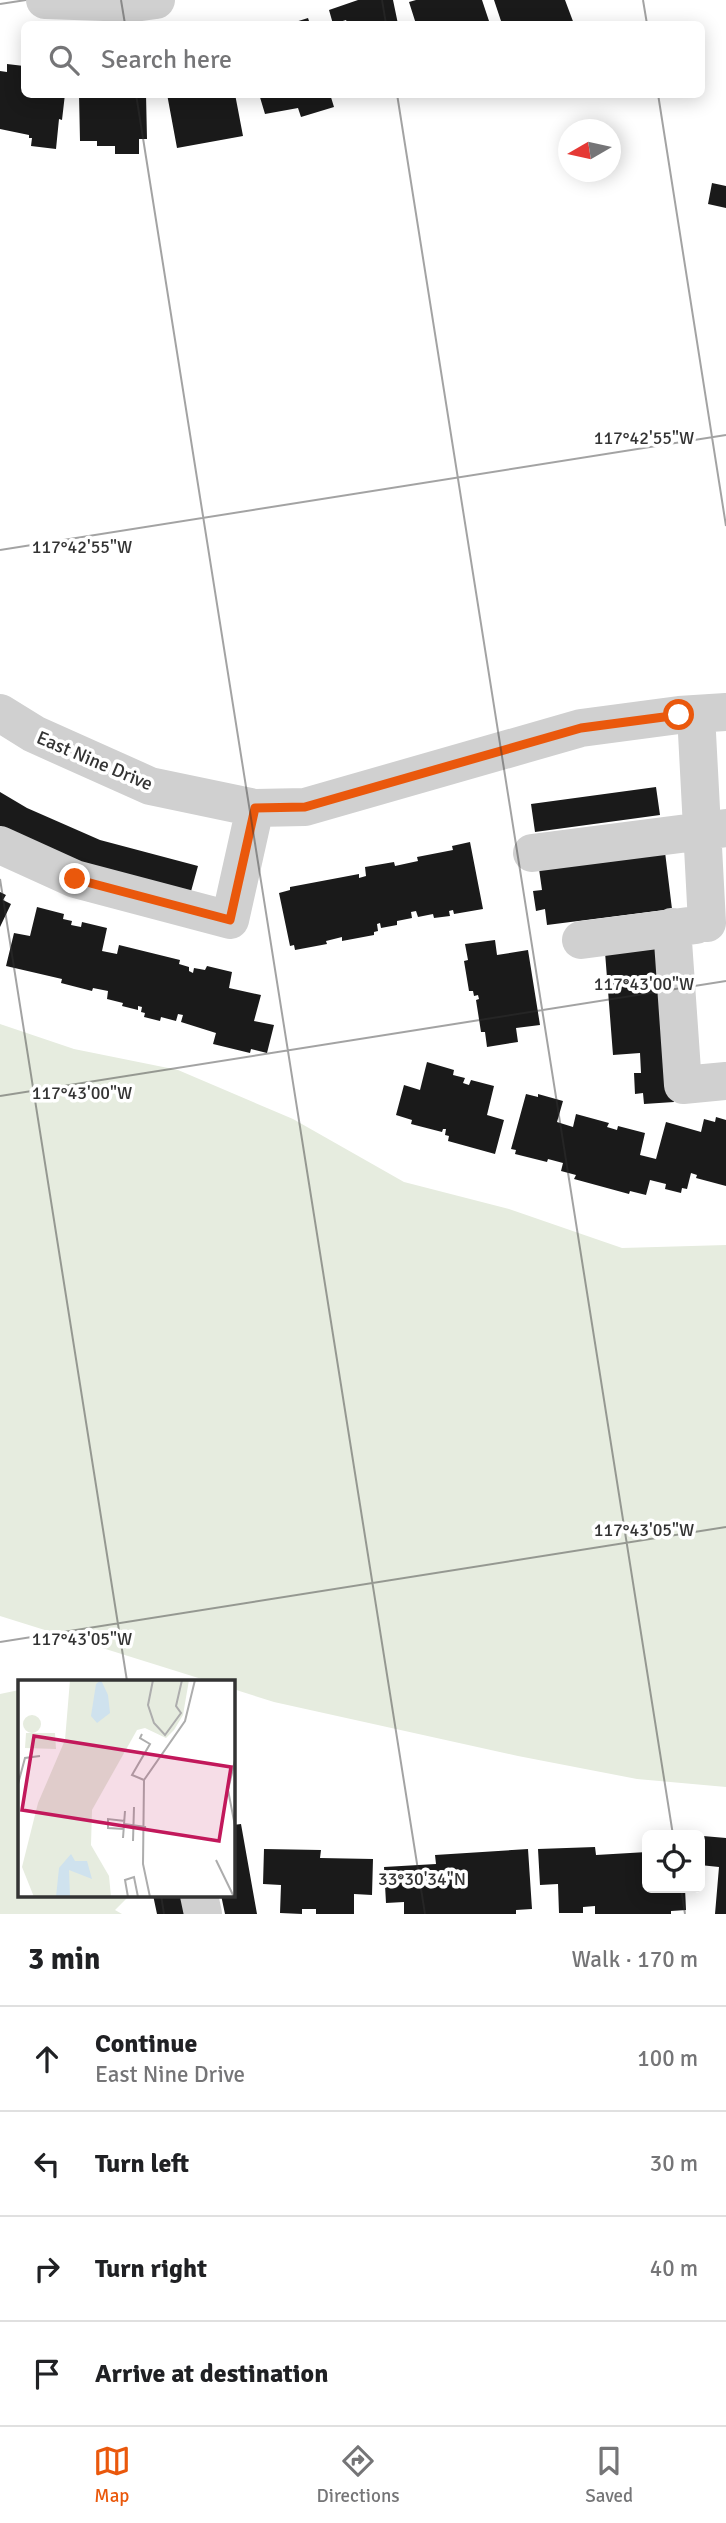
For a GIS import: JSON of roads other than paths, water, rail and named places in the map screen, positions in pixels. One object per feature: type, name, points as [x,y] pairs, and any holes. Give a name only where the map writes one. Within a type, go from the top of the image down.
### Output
[{"type":"street","points":[[45,0],[134,3],[156,0]]},
{"type":"street","name":"East Nine Drive","points":[[0,713],[34,734],[150,786],[255,808],[305,807],[581,728],[711,713]]},
{"type":"street","points":[[711,713],[714,829],[683,1085],[726,1081]]},
{"type":"street","points":[[0,845],[75,879],[230,920],[255,808]]},
{"type":"street","points":[[532,853],[714,829]]},
{"type":"street","points":[[581,940],[702,924]]},
{"type":"street","points":[[199,1896],[203,1914]]}]
